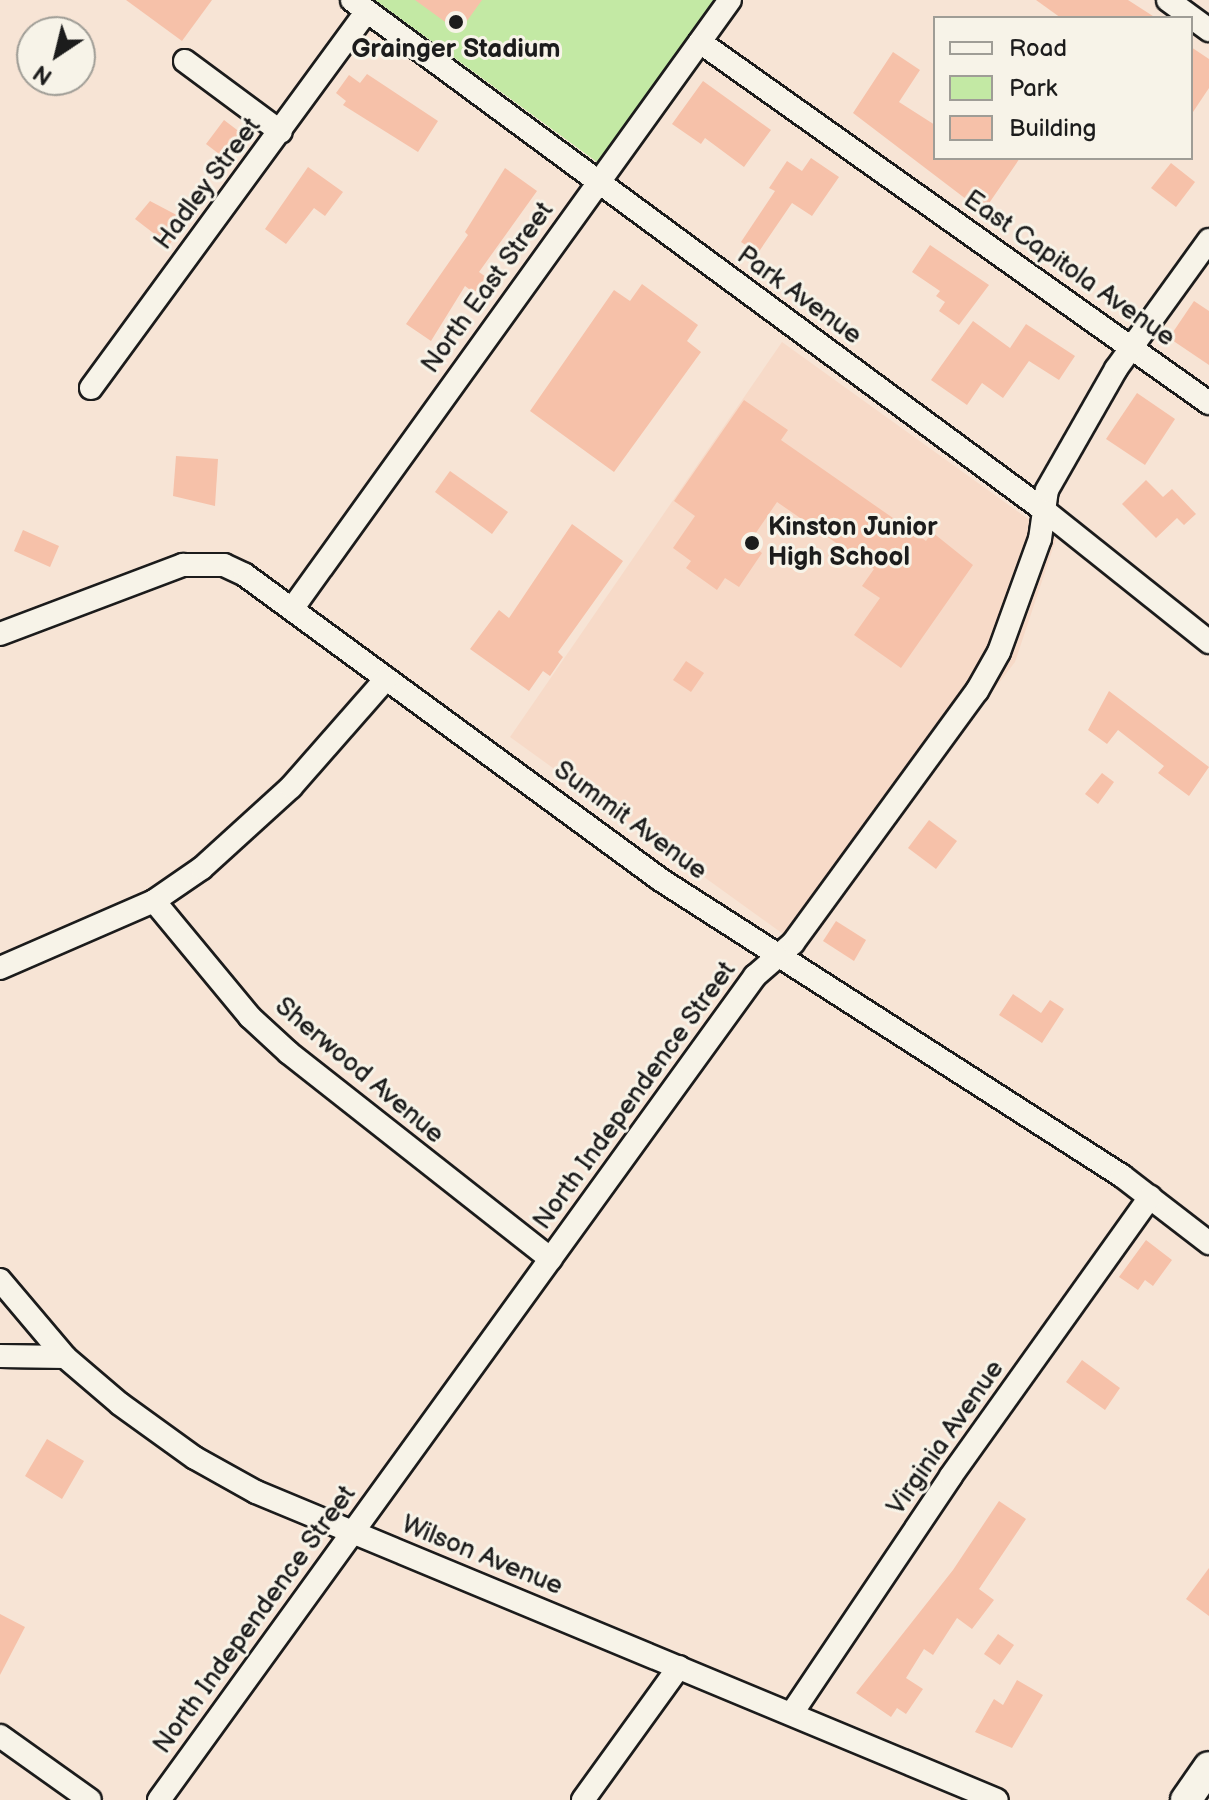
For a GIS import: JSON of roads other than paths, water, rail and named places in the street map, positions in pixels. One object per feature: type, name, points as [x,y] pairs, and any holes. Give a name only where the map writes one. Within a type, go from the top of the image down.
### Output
[{"type":"main road","points":[[1187,1799],[1209,1767]]},
{"type":"street","name":"North East Street","points":[[292,609],[730,0]]},
{"type":"street","points":[[1168,0],[1190,16]]},
{"type":"street","name":"Hadley Street","points":[[91,388],[281,132],[360,6]]},
{"type":"street","name":"Park Avenue","points":[[360,6],[1045,511],[1209,642]]},
{"type":"street","name":"East Capitola Avenue","points":[[700,42],[1209,403]]},
{"type":"street","points":[[185,61],[281,132]]},
{"type":"street","name":"North Independence Street","points":[[159,1800],[755,976],[793,943],[977,691],[999,652],[1040,539],[1047,490],[1131,348],[1209,240]]},
{"type":"street","name":"Summit Avenue","points":[[0,634],[199,562],[245,575],[776,957],[1150,1197],[1209,1243]]},
{"type":"street","points":[[0,968],[154,901],[202,868],[291,787],[386,679]]},
{"type":"street","name":"Sherwood Avenue","points":[[154,901],[250,1017],[289,1053],[551,1259]]},
{"type":"street","name":"Virginia Avenue","points":[[792,1713],[951,1476],[1150,1197]]},
{"type":"street","name":"Wilson Avenue","points":[[0,1280],[65,1357],[195,1458],[352,1533],[997,1800]]},
{"type":"street","points":[[0,1356],[65,1357]]},
{"type":"street","points":[[583,1800],[679,1667]]},
{"type":"street","points":[[0,1736],[90,1800]]},
{"type":"place","name":"Grainger Stadium","points":[[456,22]]},
{"type":"place","name":"Kinston Junior High School","points":[[752,543]]}]
